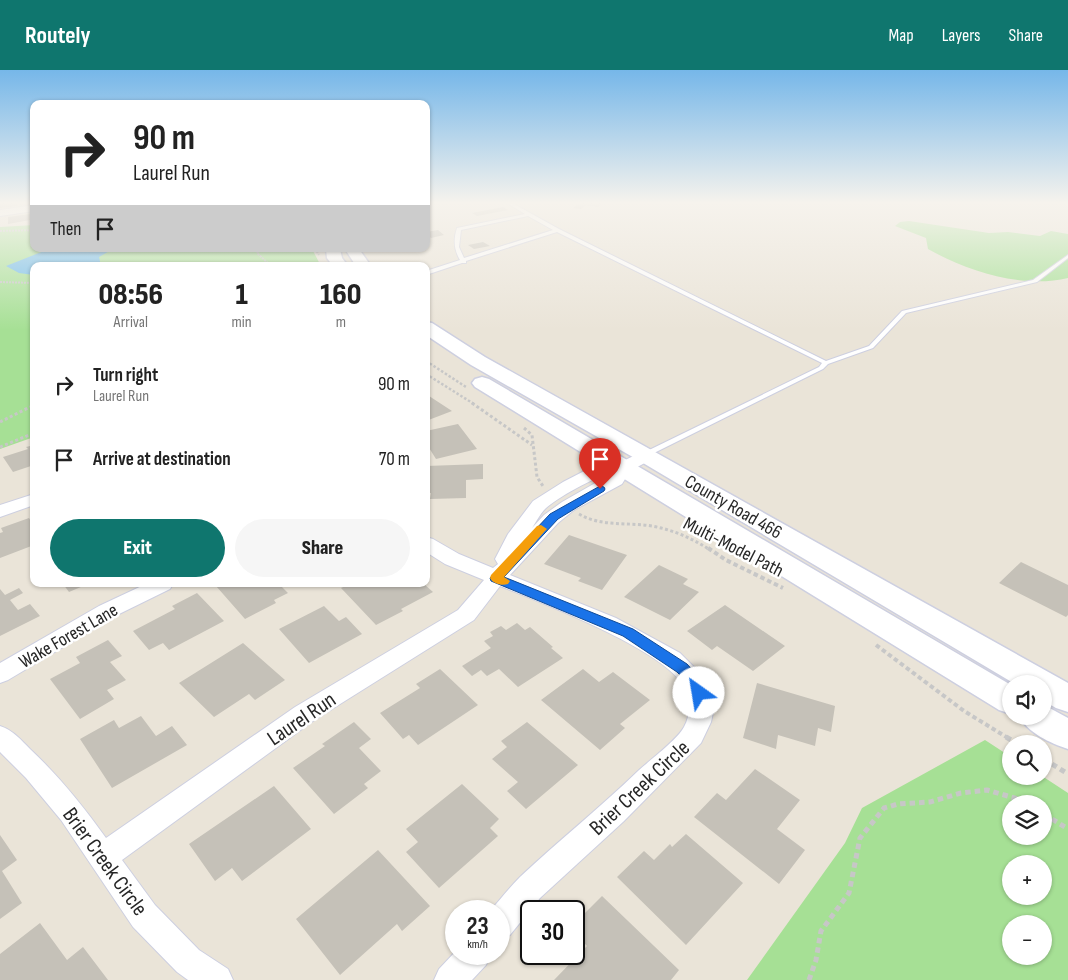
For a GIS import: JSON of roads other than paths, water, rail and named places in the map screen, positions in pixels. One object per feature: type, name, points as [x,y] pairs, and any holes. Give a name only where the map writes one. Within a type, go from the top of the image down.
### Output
[{"type":"main road","name":"County Road 466","points":[[430,330],[478,361],[1027,675]]},
{"type":"main road","name":"County Road 466","points":[[430,351],[1002,696]]},
{"type":"main road","name":"County Road 466","points":[[1052,689],[1068,699]]},
{"type":"main road","points":[[1050,725],[1068,736]]},
{"type":"street","points":[[623,468],[646,456]]},
{"type":"street","name":"Laurel Run","points":[[496,578],[518,534],[539,506],[552,496],[600,470],[623,468]]},
{"type":"street","name":"Laurel Run","points":[[103,857],[304,714],[466,615],[496,578],[551,519],[568,506],[616,480],[623,468]]},
{"type":"street","points":[[0,511],[30,500]]},
{"type":"street","name":"Brier Creek Circle","points":[[430,545],[452,559],[628,633],[658,651],[691,678],[699,693],[701,706],[700,722],[692,736],[614,812],[530,888],[510,911]]},
{"type":"street","name":"Wake Forest Lane","points":[[0,674],[107,611],[157,587]]},
{"type":"street","name":"Brier Creek Circle","points":[[0,736],[35,770],[71,811],[144,916],[188,961],[217,980]]},
{"type":"street","points":[[450,980],[464,965]]},
{"type":"lane","points":[[456,245],[457,252],[464,262]]},
{"type":"lane","points":[[430,272],[512,245]]},
{"type":"lane","points":[[588,245],[826,363]]},
{"type":"lane","points":[[646,456],[821,368],[826,363],[871,347],[904,312],[1036,281],[1068,256]]},
{"type":"water","points":[[41,252],[108,252],[99,257],[100,262],[30,262],[30,274],[19,273],[6,266]]}]
